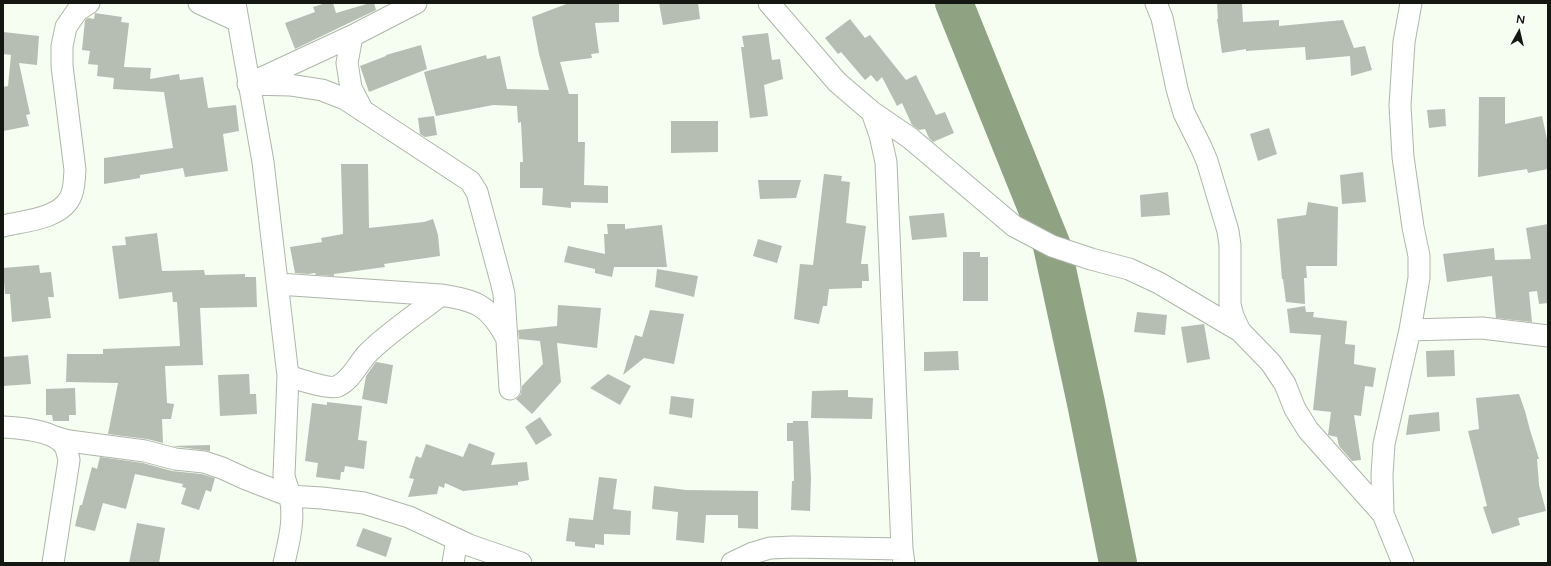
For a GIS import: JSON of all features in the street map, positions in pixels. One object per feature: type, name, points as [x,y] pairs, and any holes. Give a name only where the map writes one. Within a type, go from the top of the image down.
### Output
[{"type":"street","points":[[3,226],[52,214],[64,206],[70,198],[74,186],[75,170],[62,66],[62,46],[66,27],[76,11],[89,3]]},
{"type":"street","points":[[199,3],[236,12],[263,162],[288,376],[284,475],[290,496],[292,515],[284,563]]},
{"type":"street","points":[[248,84],[352,36],[416,3]]},
{"type":"street","points":[[769,3],[837,82],[872,112],[910,138],[1014,226],[1052,246],[1090,259],[1129,268],[1158,283],[1240,331],[1271,363],[1285,384],[1295,408],[1308,430],[1383,514],[1403,563]]},
{"type":"street","points":[[1156,3],[1162,18],[1176,89],[1184,113],[1207,161],[1228,231],[1230,245],[1230,304],[1233,316],[1240,331]]},
{"type":"street","points":[[1383,514],[1382,475],[1384,444],[1410,330],[1419,278],[1419,256],[1413,227],[1403,157],[1400,106],[1404,48],[1411,3]]},
{"type":"street","points":[[352,36],[347,63],[351,88],[363,111]]},
{"type":"street","points":[[248,84],[290,85],[322,90],[344,99],[470,181],[477,192],[502,281],[510,389]]},
{"type":"street","points":[[732,563],[753,553],[770,548],[793,547],[903,556],[886,162],[880,135],[872,112]]},
{"type":"street","points":[[278,284],[442,295],[466,299],[484,309],[498,322],[507,339]]},
{"type":"street","points":[[288,376],[328,387],[338,387],[345,382],[366,355],[381,341],[442,295]]},
{"type":"street","points":[[1410,330],[1482,328],[1548,336]]},
{"type":"street","points":[[3,427],[25,428],[40,431],[69,441],[145,451],[175,458],[204,462],[290,496],[364,503],[409,517],[457,539],[521,563]]},
{"type":"street","points":[[53,563],[69,460],[65,447],[54,437]]},
{"type":"street","points":[[453,563],[457,539]]},
{"type":"building","points":[[326,3],[333,3],[336,13],[370,3],[374,3],[376,10],[295,49],[285,23],[315,12],[313,7]]},
{"type":"building","points":[[569,3],[619,3],[619,22],[595,23],[599,53],[591,54],[592,58],[560,62],[569,94],[578,94],[578,142],[585,142],[584,185],[608,186],[608,203],[571,202],[571,208],[542,205],[543,188],[520,188],[520,162],[523,162],[521,122],[518,123],[517,106],[493,105],[436,116],[424,72],[486,55],[487,59],[500,56],[507,89],[549,90],[539,54],[532,17]]},
{"type":"building","points":[[659,3],[698,3],[700,19],[663,25]]},
{"type":"building","points":[[1217,3],[1242,3],[1243,22],[1279,20],[1279,26],[1343,20],[1354,48],[1365,46],[1372,70],[1351,76],[1350,56],[1306,60],[1305,47],[1246,51],[1246,49],[1222,53],[1217,19]]},
{"type":"building","points":[[95,13],[122,17],[121,22],[129,23],[124,67],[151,68],[150,79],[179,74],[180,80],[203,77],[208,108],[236,105],[239,131],[223,134],[228,171],[185,177],[183,168],[140,175],[140,178],[104,184],[104,158],[173,148],[164,92],[113,89],[114,78],[97,76],[98,65],[88,64],[90,51],[82,50],[85,20],[88,18],[94,19]]},
{"type":"building","points":[[850,19],[865,38],[870,35],[906,80],[916,75],[936,115],[945,112],[954,133],[933,142],[929,138],[925,129],[919,130],[912,125],[902,103],[897,106],[882,77],[877,82],[871,75],[865,80],[841,52],[838,54],[825,38]]},
{"type":"building","points":[[3,32],[39,36],[37,65],[19,63],[30,114],[26,115],[29,126],[3,131],[3,87],[8,86],[11,55],[3,54]]},
{"type":"building","points":[[768,33],[772,60],[780,59],[783,79],[764,85],[768,116],[750,118],[741,47],[744,47],[742,36]]},
{"type":"building","points":[[421,45],[427,69],[369,92],[360,66],[386,55]]},
{"type":"building","points":[[1479,97],[1505,97],[1505,124],[1542,116],[1548,144],[1548,169],[1528,173],[1527,169],[1478,177]]},
{"type":"building","points":[[1445,109],[1446,126],[1429,128],[1427,110]]},
{"type":"building","points":[[434,116],[437,135],[425,137],[420,134],[418,118]]},
{"type":"building","points":[[671,121],[718,121],[718,152],[671,153]]},
{"type":"building","points":[[1269,128],[1277,154],[1258,161],[1250,134]]},
{"type":"building","points":[[341,164],[368,164],[369,228],[424,222],[433,219],[438,235],[440,256],[384,264],[385,267],[334,274],[334,276],[316,275],[315,273],[295,273],[290,247],[322,242],[321,238],[343,234]]},
{"type":"building","points":[[1363,172],[1366,202],[1342,204],[1340,175]]},
{"type":"building","points":[[824,174],[842,176],[841,181],[850,182],[846,223],[866,226],[861,264],[868,264],[869,281],[862,281],[862,288],[829,289],[827,306],[823,306],[819,324],[794,319],[800,264],[813,265]]},
{"type":"building","points":[[758,180],[801,180],[796,198],[760,199]]},
{"type":"building","points":[[1168,192],[1170,215],[1141,217],[1140,195]]},
{"type":"building","points":[[1308,202],[1338,207],[1337,266],[1306,266],[1307,278],[1304,278],[1305,304],[1286,302],[1282,279],[1277,219],[1306,215]]},
{"type":"building","points":[[944,213],[947,237],[912,240],[909,216]]},
{"type":"building","points":[[607,224],[625,224],[625,229],[662,225],[667,267],[614,267],[612,277],[595,273],[595,269],[564,262],[568,246],[605,254],[604,234],[608,234]]},
{"type":"building","points":[[1548,224],[1548,303],[1539,304],[1537,291],[1529,292],[1532,322],[1496,318],[1492,276],[1447,282],[1443,254],[1494,248],[1495,260],[1531,259],[1526,228]]},
{"type":"building","points":[[157,233],[162,271],[204,270],[205,275],[245,274],[245,277],[256,277],[257,307],[200,308],[203,365],[165,366],[167,403],[174,404],[171,419],[162,419],[163,443],[147,439],[108,434],[118,383],[66,382],[67,354],[103,354],[103,349],[180,346],[177,302],[173,302],[172,292],[119,299],[112,246],[126,245],[125,237]]},
{"type":"building","points":[[758,239],[782,246],[777,263],[753,256]]},
{"type":"building","points":[[963,252],[980,252],[980,257],[988,257],[988,301],[963,301]]},
{"type":"building","points":[[39,265],[40,273],[51,272],[54,297],[48,297],[51,318],[12,322],[10,294],[5,294],[3,268]]},
{"type":"building","points":[[657,269],[698,276],[694,297],[655,287]]},
{"type":"building","points":[[558,305],[601,308],[597,348],[557,343],[561,382],[532,414],[516,399],[521,394],[522,386],[543,364],[540,341],[519,339],[518,330],[557,326]]},
{"type":"building","points":[[1305,306],[1306,312],[1314,312],[1313,317],[1347,321],[1345,344],[1355,345],[1354,364],[1376,368],[1373,387],[1365,386],[1361,416],[1354,415],[1361,460],[1352,461],[1339,446],[1337,437],[1328,435],[1331,412],[1313,410],[1321,335],[1290,333],[1287,309]]},
{"type":"building","points":[[650,310],[684,314],[674,364],[644,358],[623,375],[635,335],[642,337]]},
{"type":"building","points":[[1137,312],[1167,315],[1165,335],[1134,332]]},
{"type":"building","points":[[1204,324],[1210,359],[1187,363],[1181,327]]},
{"type":"building","points":[[1454,350],[1455,376],[1427,377],[1426,351]]},
{"type":"building","points":[[958,351],[959,370],[924,371],[924,352]]},
{"type":"building","points":[[28,355],[31,384],[3,386],[3,357]]},
{"type":"building","points":[[376,362],[393,365],[387,404],[362,399],[366,376]]},
{"type":"building","points":[[249,374],[250,394],[256,394],[257,414],[220,416],[218,375]]},
{"type":"building","points":[[608,374],[631,386],[620,405],[590,388]]},
{"type":"building","points":[[75,388],[76,415],[69,415],[69,421],[53,421],[52,415],[46,415],[46,389]]},
{"type":"building","points":[[848,390],[848,397],[873,398],[872,419],[811,418],[812,391]]},
{"type":"building","points":[[1519,394],[1539,459],[1537,459],[1539,485],[1546,511],[1518,518],[1520,525],[1492,534],[1483,507],[1487,506],[1468,431],[1479,429],[1476,398]]},
{"type":"building","points":[[671,396],[694,399],[692,418],[669,414]]},
{"type":"building","points":[[327,402],[362,406],[358,440],[367,441],[364,469],[345,466],[344,472],[341,472],[340,480],[316,477],[318,463],[305,461],[312,403],[327,405]]},
{"type":"building","points":[[1439,412],[1440,431],[1406,435],[1409,415]]},
{"type":"building","points":[[540,417],[552,435],[536,445],[525,427]]},
{"type":"building","points":[[793,421],[808,421],[811,478],[810,511],[791,510],[792,481],[794,481],[793,441],[787,441],[787,423],[793,423]]},
{"type":"building","points":[[469,443],[495,453],[491,465],[527,462],[529,480],[518,482],[518,485],[463,491],[445,483],[444,488],[439,486],[437,494],[408,497],[414,479],[409,478],[416,456],[421,458],[426,444],[463,457]]},
{"type":"building","points":[[210,445],[210,451],[171,446]]},
{"type":"building","points":[[100,457],[143,463],[172,471],[201,474],[215,478],[211,492],[206,490],[199,510],[181,504],[186,488],[182,487],[183,484],[135,474],[126,509],[103,503],[95,531],[75,526],[92,467],[97,469]]},
{"type":"building","points":[[599,477],[617,479],[613,509],[631,511],[630,535],[604,534],[604,545],[595,544],[595,548],[575,546],[575,542],[566,541],[569,518],[593,520]]},
{"type":"building","points":[[654,486],[686,490],[758,491],[758,529],[738,528],[738,515],[706,515],[704,543],[676,540],[678,512],[652,509]]},
{"type":"building","points":[[137,523],[165,528],[159,563],[129,563]]},
{"type":"building","points":[[363,528],[392,538],[386,557],[356,546]]},
{"type":"waterway","points":[[954,3],[1052,246],[1086,403],[1118,563]]}]
